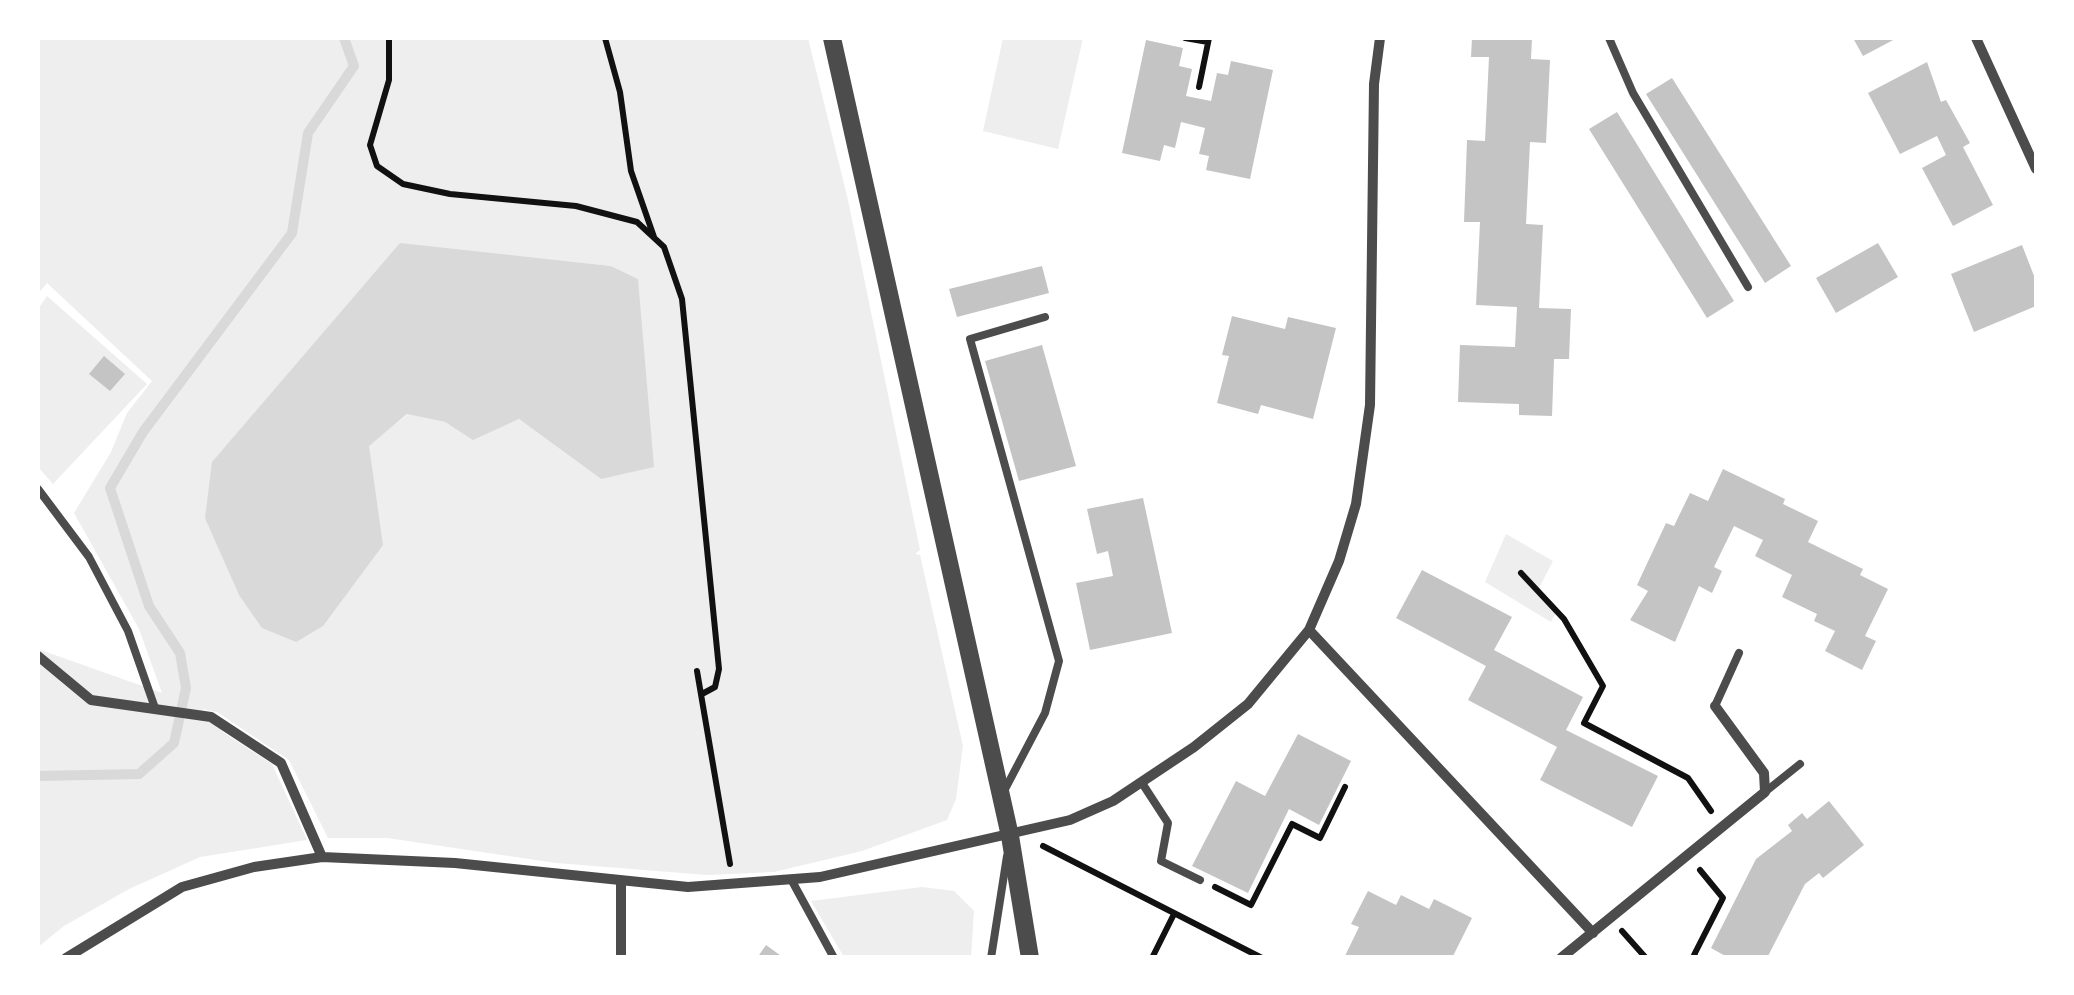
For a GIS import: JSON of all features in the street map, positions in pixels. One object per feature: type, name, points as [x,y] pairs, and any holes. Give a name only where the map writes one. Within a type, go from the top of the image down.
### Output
[{"type":"street","points":[[832,38],[1001,797],[1018,834],[1030,958]]},
{"type":"street","points":[[66,958],[182,887],[235,871],[322,857],[455,863],[621,884],[734,885],[792,880],[1018,834],[1082,815],[1142,782],[1248,704],[1309,630],[1339,561],[1362,475],[1370,404],[1374,84],[1380,38]]},
{"type":"street","points":[[1976,38],[2036,169]]},
{"type":"street","points":[[1309,630],[1592,933]]},
{"type":"street","points":[[38,656],[91,700],[211,717],[281,763],[322,857]]},
{"type":"street","points":[[1561,958],[1765,792],[1764,773],[1715,706]]},
{"type":"street","points":[[620,958],[621,884]]},
{"type":"lane","points":[[1609,38],[1634,93],[1748,288]]},
{"type":"lane","points":[[1001,797],[1045,713],[1059,661],[970,338],[1045,317]]},
{"type":"lane","points":[[38,489],[90,557],[128,631],[155,708]]},
{"type":"lane","points":[[1715,706],[1739,652]]},
{"type":"lane","points":[[1765,792],[1800,764]]},
{"type":"lane","points":[[1142,782],[1168,823],[1161,860],[1200,880]]},
{"type":"lane","points":[[991,958],[1018,834]]},
{"type":"lane","points":[[792,880],[834,958]]},
{"type":"path","points":[[389,38],[389,80],[370,145],[376,166],[403,184],[450,194],[592,210],[637,222],[664,247],[682,299],[719,668],[715,687],[702,694]]},
{"type":"path","points":[[605,38],[620,92],[631,170],[654,238]]},
{"type":"path","points":[[1185,38],[1208,40],[1199,87]]},
{"type":"path","points":[[1520,573],[1564,620],[1603,686],[1584,723],[1688,778],[1722,829]]},
{"type":"path","points":[[697,671],[734,885]]},
{"type":"path","points":[[1200,880],[1251,905],[1292,824],[1320,838],[1346,787]]},
{"type":"path","points":[[1018,834],[1262,958]]},
{"type":"path","points":[[1689,856],[1723,898],[1694,955],[1697,958]]},
{"type":"path","points":[[1152,958],[1174,914]]},
{"type":"path","points":[[1611,919],[1646,958]]},
{"type":"shaded area","points":[[38,38],[808,38],[848,200],[920,550],[915,554],[920,555],[963,746],[956,799],[947,820],[862,851],[774,872],[707,875],[556,863],[387,838],[328,838],[289,760],[217,712],[202,709],[224,733],[272,764],[307,840],[200,857],[129,889],[64,926],[38,947],[38,649],[162,693],[139,629],[74,513],[111,452],[127,413],[152,381],[47,283],[38,294]],"holes":[[[400,244],[611,266],[638,279],[601,479],[519,419],[473,439],[445,422],[408,414],[369,445],[239,595],[206,518]]]},
{"type":"shaded area","points":[[1003,38],[1083,38],[1058,149],[983,131]]},
{"type":"shaded area","points":[[400,243],[611,266],[638,279],[654,467],[601,479],[519,419],[473,440],[445,422],[407,414],[369,446],[383,545],[323,626],[296,642],[262,628],[239,595],[205,518],[212,462]]},
{"type":"shaded area","points":[[47,296],[147,384],[53,484],[38,467],[38,309]]},
{"type":"shaded area","points":[[1506,534],[1553,561],[1539,588],[1558,608],[1551,622],[1485,582]]},
{"type":"shaded area","points":[[922,887],[954,891],[974,911],[971,957],[844,957],[811,901]]},
{"type":"building","points":[[1472,38],[1532,38],[1531,59],[1550,60],[1546,143],[1530,142],[1526,224],[1543,225],[1539,308],[1571,309],[1569,359],[1554,359],[1552,416],[1519,415],[1519,404],[1458,402],[1460,345],[1515,347],[1517,307],[1476,305],[1480,222],[1464,222],[1467,140],[1485,141],[1489,57],[1471,57]]},
{"type":"building","points":[[1853,38],[1897,38],[1863,56]]},
{"type":"building","points":[[1146,40],[1183,48],[1179,66],[1192,69],[1186,96],[1211,101],[1217,73],[1228,75],[1231,61],[1273,70],[1250,179],[1206,170],[1209,156],[1199,154],[1205,128],[1181,122],[1175,148],[1164,145],[1160,161],[1122,153]]},
{"type":"building","points":[[1927,62],[1941,102],[1946,100],[1970,143],[1963,147],[1993,205],[1953,226],[1922,168],[1946,155],[1937,136],[1900,154],[1868,93]]},
{"type":"building","points":[[1672,78],[1791,266],[1765,283],[1646,94]]},
{"type":"building","points":[[1617,112],[1734,301],[1707,318],[1589,129]]},
{"type":"building","points":[[1878,243],[1898,277],[1836,313],[1816,278]]},
{"type":"building","points":[[2022,245],[2036,281],[2036,306],[1974,332],[1951,274]]},
{"type":"building","points":[[1042,266],[1049,293],[957,317],[949,289]]},
{"type":"building","points":[[1232,316],[1285,329],[1288,317],[1336,328],[1313,419],[1261,405],[1258,414],[1217,403],[1229,356],[1222,355]]},
{"type":"building","points":[[1042,345],[1076,466],[1019,481],[985,361]]},
{"type":"building","points":[[104,356],[125,374],[110,391],[89,374]]},
{"type":"building","points":[[1723,469],[1785,499],[1783,504],[1818,521],[1808,542],[1863,569],[1860,575],[1888,589],[1865,636],[1876,641],[1862,670],[1825,651],[1835,631],[1814,621],[1817,614],[1782,597],[1792,575],[1755,556],[1763,540],[1734,526],[1714,567],[1722,571],[1712,593],[1699,586],[1675,642],[1630,620],[1648,591],[1637,585],[1666,523],[1674,526],[1690,493],[1708,501]]},
{"type":"building","points":[[1143,498],[1172,633],[1090,650],[1076,583],[1113,576],[1108,551],[1097,554],[1087,509]]},
{"type":"building","points":[[1422,570],[1512,617],[1494,650],[1583,697],[1566,730],[1658,776],[1632,827],[1540,780],[1557,747],[1468,700],[1486,666],[1396,618]]},
{"type":"building","points":[[1298,734],[1351,761],[1319,825],[1289,809],[1248,893],[1192,866],[1236,781],[1265,796]]},
{"type":"building","points":[[1829,801],[1864,845],[1823,878],[1819,873],[1805,884],[1767,958],[1729,958],[1711,948],[1756,859],[1792,831],[1788,825],[1802,813],[1807,819]]},
{"type":"building","points":[[1368,891],[1396,905],[1401,895],[1429,909],[1434,899],[1472,918],[1452,958],[1344,958],[1359,927],[1351,924]]},
{"type":"building","points":[[766,945],[784,958],[757,958]]},
{"type":"waterway","points":[[38,776],[139,774],[174,743],[186,688],[180,653],[149,606],[110,488],[143,432],[292,233],[308,133],[354,66],[344,38]]}]
